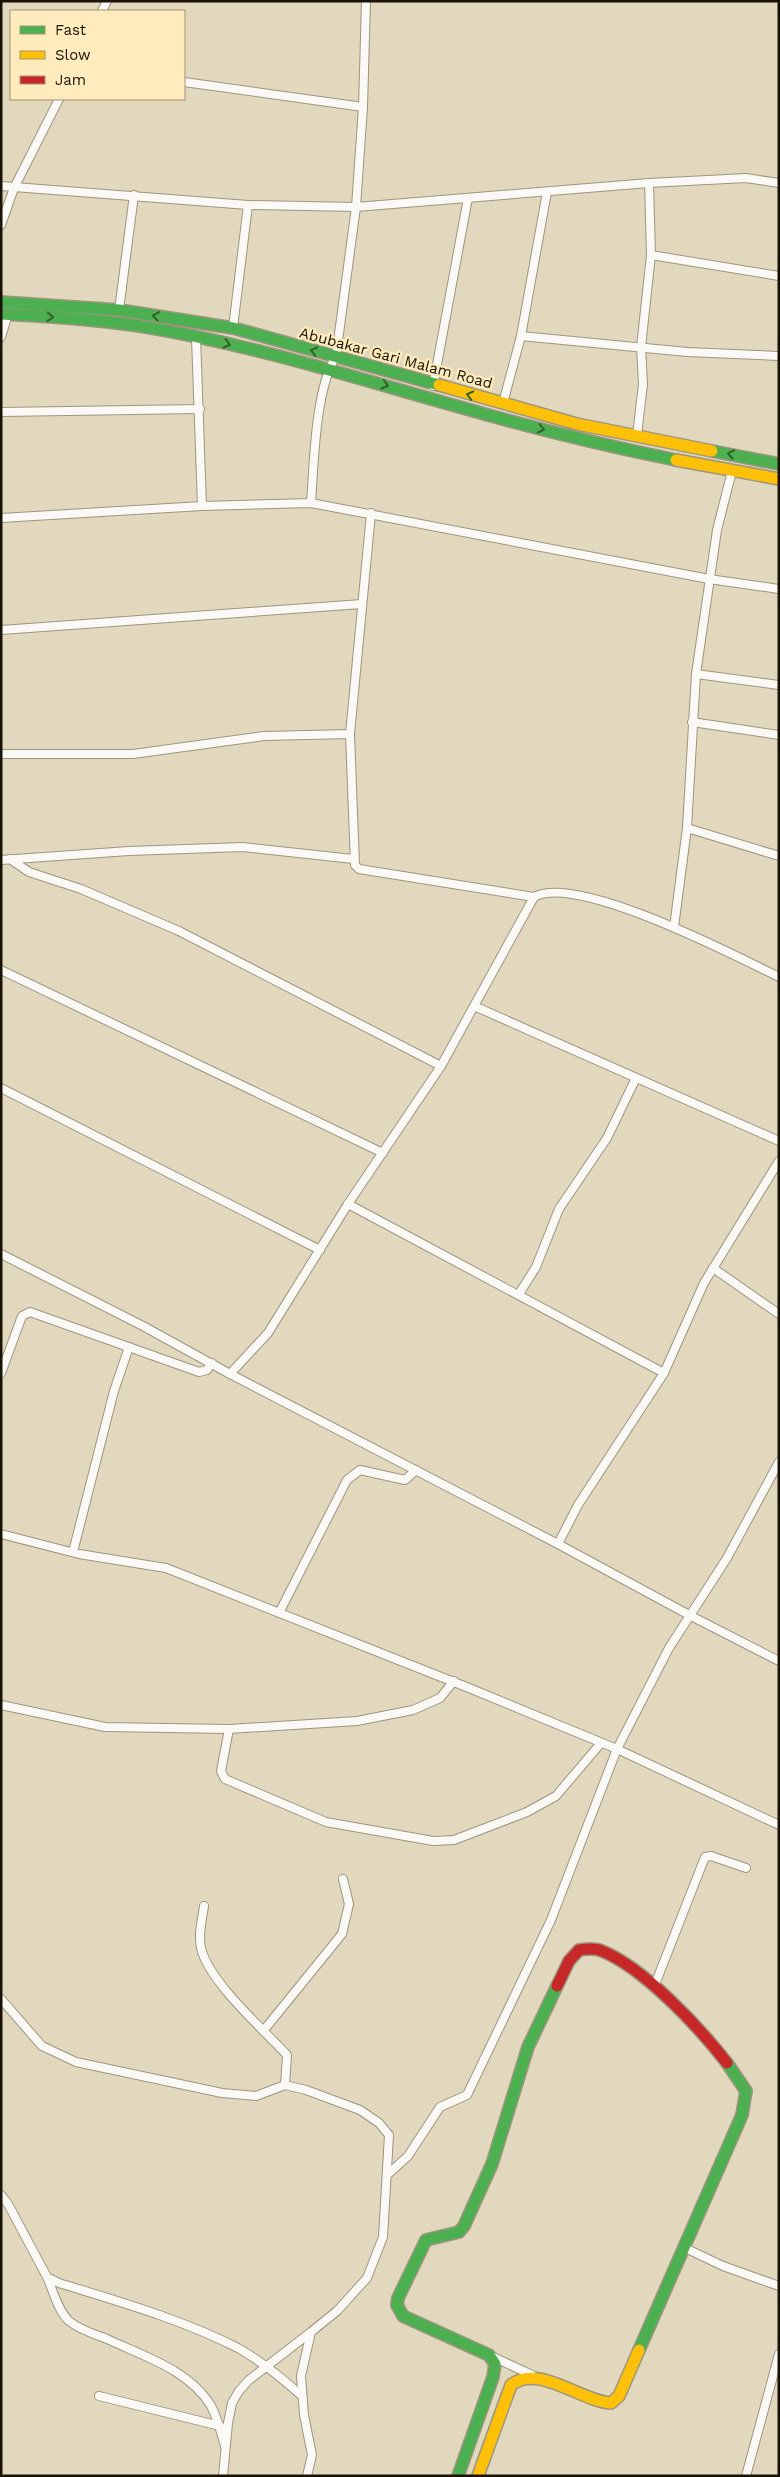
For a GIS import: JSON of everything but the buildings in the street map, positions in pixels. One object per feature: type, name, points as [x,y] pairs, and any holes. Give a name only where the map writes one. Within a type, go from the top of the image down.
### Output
[{"type":"street","points":[[311,503],[317,430],[328,369],[336,356],[356,208],[363,107],[366,1]]},
{"type":"street","points":[[185,82],[363,107]]},
{"type":"street","points":[[1,225],[14,188],[58,100]]},
{"type":"street","points":[[1,186],[248,205],[356,208],[649,183],[746,178],[779,183]]},
{"type":"street","points":[[637,435],[643,384],[641,347],[651,255],[649,183]]},
{"type":"street","points":[[503,402],[521,336],[547,192]]},
{"type":"street","points":[[119,310],[134,195]]},
{"type":"street","points":[[433,386],[468,198]]},
{"type":"street","points":[[233,328],[248,205]]},
{"type":"street","points":[[651,255],[779,276]]},
{"type":"street","name":"Abubakar Gari Malam Road","points":[[1,302],[119,310],[233,328],[336,356],[433,386],[503,402],[577,424],[779,464]]},
{"type":"street","points":[[1,337],[5,314],[116,323],[196,337],[328,369],[522,424],[732,471],[779,479]]},
{"type":"street","points":[[521,336],[687,352],[779,356]]},
{"type":"street","points":[[196,337],[202,506]]},
{"type":"street","points":[[1,412],[200,409]]},
{"type":"street","points":[[674,927],[688,828],[692,722],[696,674],[717,530],[732,471]]},
{"type":"street","points":[[1,518],[202,506],[311,503],[372,513],[709,579],[779,589]]},
{"type":"street","points":[[372,513],[350,734],[353,859],[359,869],[534,897]]},
{"type":"street","points":[[1,630],[362,604]]},
{"type":"street","points":[[696,674],[779,686]]},
{"type":"street","points":[[692,722],[779,735]]},
{"type":"street","points":[[1,754],[133,754],[264,736],[350,734]]},
{"type":"street","points":[[688,828],[779,856]]},
{"type":"street","points":[[1,860],[129,851],[243,848],[353,859]]},
{"type":"street","points":[[10,859],[30,872],[81,889],[179,930],[441,1066]]},
{"type":"street","points":[[230,1374],[268,1333],[348,1204],[441,1066],[534,897],[543,892],[579,895],[674,927],[779,976]]},
{"type":"street","points":[[1,970],[383,1154]]},
{"type":"street","points":[[474,1006],[779,1140]]},
{"type":"street","points":[[519,1294],[536,1267],[560,1209],[607,1138],[636,1078]]},
{"type":"street","points":[[1,1088],[320,1250]]},
{"type":"street","points":[[558,1544],[578,1505],[664,1373],[712,1268],[779,1161]]},
{"type":"street","points":[[348,1204],[664,1373]]},
{"type":"street","points":[[1,1254],[144,1326],[230,1374],[778,1660]]},
{"type":"street","points":[[712,1268],[779,1314]]},
{"type":"street","points":[[1,1373],[25,1312],[38,1313],[199,1372],[207,1370],[212,1363]]},
{"type":"street","points":[[73,1552],[114,1391],[129,1347]]},
{"type":"street","points":[[387,2175],[408,2156],[440,2107],[466,2095],[551,1920],[617,1749],[665,1655],[727,1558],[779,1462]]},
{"type":"street","points":[[278,1613],[347,1480],[360,1470],[405,1480],[416,1470]]},
{"type":"street","points":[[1,1534],[73,1552],[166,1568],[454,1681],[617,1749],[779,1825]]},
{"type":"street","points":[[1,1705],[105,1727],[229,1729],[357,1721],[413,1710],[440,1698],[454,1681]]},
{"type":"street","points":[[229,1729],[221,1771],[225,1778],[326,1822],[433,1842],[454,1840],[527,1812],[556,1796],[601,1743]]},
{"type":"street","points":[[654,1987],[705,1857],[711,1856],[746,1868]]},
{"type":"street","points":[[264,2030],[342,1934],[349,1904],[343,1879]]},
{"type":"street","points":[[204,1906],[201,1947],[207,1963],[234,1999],[287,2055],[284,2085]]},
{"type":"street","points":[[579,1950],[601,1950],[638,1972],[720,2053],[746,2091],[742,2115],[685,2248],[619,2396],[611,2403],[597,2402],[537,2377],[403,2316],[397,2305],[398,2298],[426,2240],[459,2232],[464,2226],[492,2164],[528,2046],[574,1955],[579,1950]]},
{"type":"street","points":[[1,1999],[42,2046],[76,2062],[222,2093],[256,2096],[284,2085],[306,2090],[360,2110],[378,2123],[389,2135],[383,2237],[371,2272],[337,2311],[249,2380],[239,2391],[232,2403],[227,2428],[223,2476]]},
{"type":"street","points":[[1,2195],[8,2204],[47,2277],[61,2308],[70,2321],[82,2329],[139,2353],[182,2376],[203,2395],[211,2406],[225,2446]]},
{"type":"street","points":[[685,2248],[723,2266],[779,2286]]},
{"type":"street","points":[[47,2277],[59,2283],[158,2314],[239,2349],[267,2367],[302,2396]]},
{"type":"street","points":[[307,2476],[312,2455],[304,2415],[301,2376],[311,2332]]},
{"type":"street","points":[[746,2476],[779,2354]]},
{"type":"street","points":[[458,2476],[496,2369],[495,2361],[489,2355]]},
{"type":"street","points":[[478,2476],[511,2385],[526,2376],[537,2377]]},
{"type":"street","points":[[99,2396],[227,2428]]},
{"type":"traffic: fast","points":[[1,302],[119,310],[233,328],[439,385]]},
{"type":"traffic: fast","points":[[1,314],[116,323],[174,332],[255,350],[483,414],[676,460]]},
{"type":"traffic: fast","points":[[712,451],[779,464]]},
{"type":"traffic: fast","points":[[458,2476],[493,2377],[495,2364],[489,2355],[403,2316],[397,2305],[398,2298],[426,2240],[459,2232],[464,2226],[492,2164],[528,2047],[557,1986]]},
{"type":"traffic: fast","points":[[639,2350],[742,2115],[746,2091],[727,2063]]},
{"type":"traffic: slow","points":[[439,385],[577,424],[712,451]]},
{"type":"traffic: slow","points":[[676,460],[779,479]]},
{"type":"traffic: slow","points":[[478,2476],[511,2385],[522,2379],[546,2380],[599,2401],[611,2403],[619,2396],[639,2350]]},
{"type":"traffic: jam","points":[[557,1986],[569,1961],[579,1950],[593,1949],[602,1951],[618,1959],[653,1984],[702,2033],[727,2063]]}]
